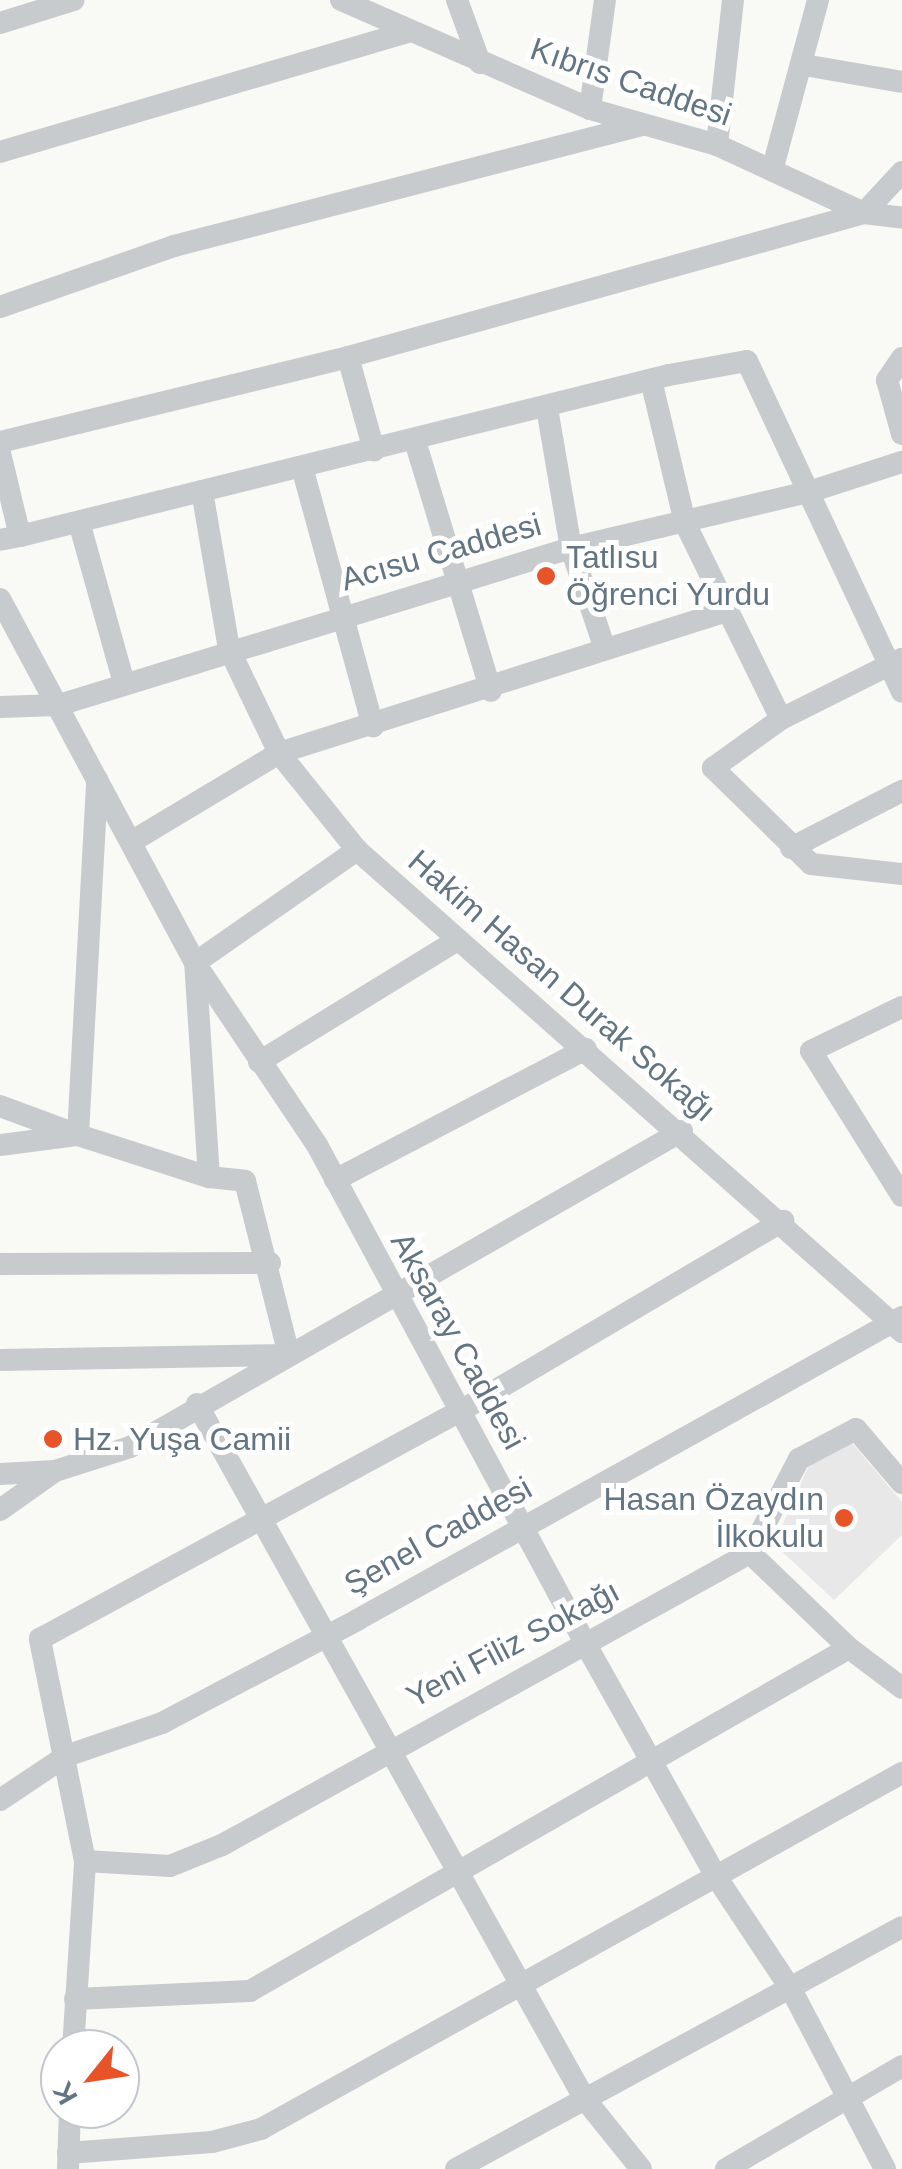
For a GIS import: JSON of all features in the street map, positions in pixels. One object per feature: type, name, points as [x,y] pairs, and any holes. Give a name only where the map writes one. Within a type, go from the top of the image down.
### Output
[{"type":"street","points":[[0,23],[74,0]]},
{"type":"street","name":"Kıbrıs Caddesi","points":[[341,0],[590,108],[717,145],[773,167],[864,212],[902,218]]},
{"type":"street","points":[[457,0],[480,62]]},
{"type":"street","points":[[590,108],[605,0]]},
{"type":"street","points":[[717,145],[733,0]]},
{"type":"street","points":[[773,167],[804,65],[818,0]]},
{"type":"street","points":[[0,152],[408,32]]},
{"type":"street","points":[[804,65],[902,82]]},
{"type":"street","points":[[0,306],[174,246],[642,125]]},
{"type":"street","points":[[0,442],[348,357],[864,212],[902,172]]},
{"type":"street","points":[[348,357],[374,450]]},
{"type":"street","points":[[902,358],[887,380],[902,434]]},
{"type":"street","points":[[0,453],[10,538],[651,380],[747,362],[896,661],[902,692]]},
{"type":"street","points":[[651,380],[686,523],[781,720]]},
{"type":"street","points":[[548,408],[571,548],[604,649]]},
{"type":"street","points":[[415,441],[453,582],[491,691]]},
{"type":"street","name":"Acısu Caddesi","points":[[0,707],[59,704],[343,614],[571,548],[812,491],[902,462]]},
{"type":"street","points":[[302,467],[373,726]]},
{"type":"street","name":"Hakim Hasan Durak Sokağı","points":[[202,492],[229,649],[279,753],[356,850],[454,942],[682,1131],[899,1324]]},
{"type":"street","points":[[78,522],[124,683]]},
{"type":"street","name":"Aksaray Caddesi","points":[[0,599],[195,963],[335,1180],[395,1300],[462,1410],[714,1875],[792,1990],[844,2100],[885,2169]]},
{"type":"street","points":[[132,842],[279,753],[491,691],[604,649],[726,611]]},
{"type":"street","points":[[896,661],[781,720],[714,768],[811,864],[902,874]]},
{"type":"street","points":[[78,1135],[97,777]]},
{"type":"street","points":[[791,848],[902,791]]},
{"type":"street","points":[[209,1177],[195,963],[356,850]]},
{"type":"street","points":[[258,1062],[454,942]]},
{"type":"street","points":[[902,1007],[811,1051],[902,1196]]},
{"type":"street","points":[[335,1180],[586,1049]]},
{"type":"street","points":[[0,1106],[209,1177],[245,1182],[270,1263],[289,1355]]},
{"type":"street","points":[[0,1474],[56,1471],[130,1447],[197,1404],[395,1300],[682,1131]]},
{"type":"street","points":[[0,1145],[78,1135]]},
{"type":"street","points":[[74,2029],[86,1861],[40,1639],[260,1516],[462,1410],[782,1222]]},
{"type":"street","points":[[0,1264],[270,1263]]},
{"type":"street","name":"Şenel Caddesi","points":[[0,1800],[66,1756],[162,1723],[899,1324]]},
{"type":"street","points":[[0,1360],[289,1355]]},
{"type":"street","points":[[197,1404],[584,2098],[641,2169]]},
{"type":"street","points":[[902,1482],[856,1429],[799,1459],[750,1553],[849,1648],[902,1688]]},
{"type":"street","points":[[0,1510],[56,1471]]},
{"type":"street","name":"Yeni Filiz Sokağı","points":[[86,1861],[170,1866],[222,1844],[388,1748],[750,1553]]},
{"type":"street","points":[[76,1999],[250,1991],[651,1756],[849,1648]]},
{"type":"street","points":[[69,2129],[68,2161],[212,2142],[261,2128],[518,1982],[902,1773]]},
{"type":"street","points":[[456,2169],[902,1928]]},
{"type":"street","points":[[726,2169],[902,2066]]},
{"type":"shaded area","name":"Hasan Özaydın İlkokulu","points":[[842,1442],[853,1444],[902,1502],[902,1535],[834,1600],[774,1544],[808,1467]]},
{"type":"place","name":"Tatlısu Öğrenci Yurdu","points":[[546,576]]},
{"type":"place","name":"Hz. Yuşa Camii","points":[[53,1439]]},
{"type":"place","name":"Hasan Özaydın İlkokulu","points":[[844,1518]]}]
